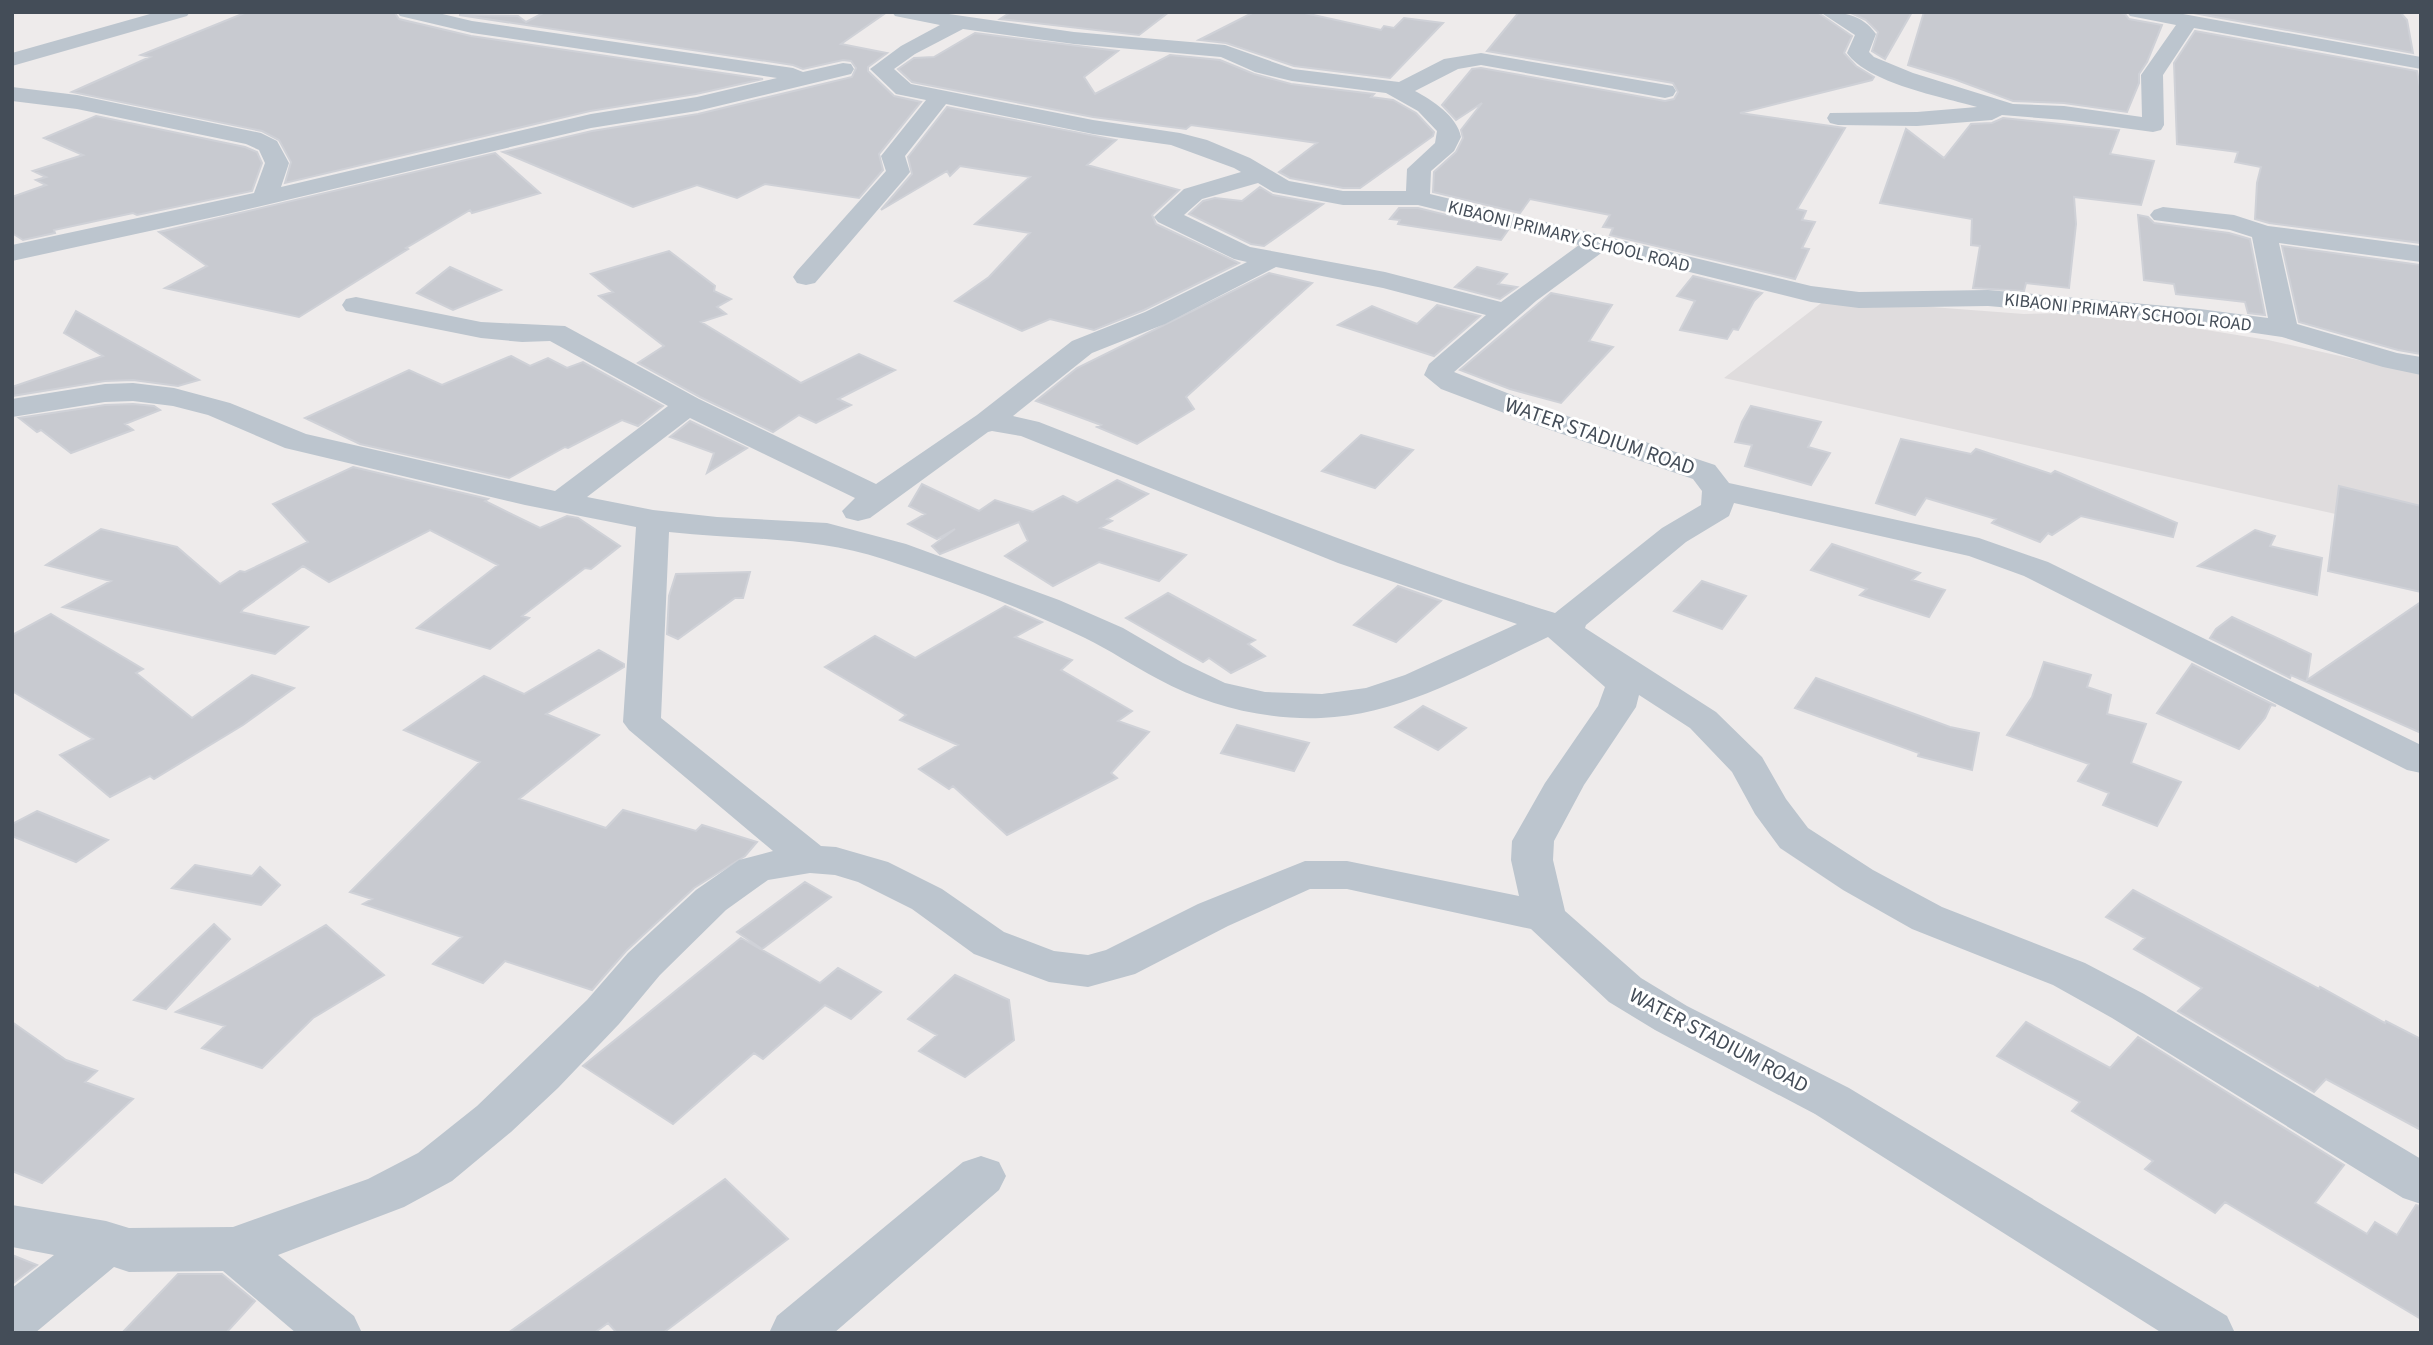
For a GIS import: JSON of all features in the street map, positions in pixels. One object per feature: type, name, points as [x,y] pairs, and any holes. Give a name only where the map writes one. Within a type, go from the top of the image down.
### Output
[{"type":"street","points":[[13,61],[180,12]]},
{"type":"street","points":[[407,12],[472,27],[795,74],[843,69]]},
{"type":"street","points":[[902,12],[966,17],[1074,38],[1225,51],[1283,73],[1391,87],[1433,112],[1444,123],[1450,137],[1446,146],[1419,169],[1418,198]]},
{"type":"street","points":[[1830,12],[1859,26],[1866,34],[1866,39],[1857,53],[1866,62],[1914,82],[2011,111]]},
{"type":"street","points":[[2137,12],[2421,63]]},
{"type":"street","points":[[904,89],[881,69],[908,50],[966,17]]},
{"type":"street","points":[[1838,118],[1917,119],[2011,111],[2064,113],[2153,125],[2152,75],[2188,22]]},
{"type":"street","points":[[1399,91],[1452,64],[1481,59],[1665,91]]},
{"type":"street","points":[[12,253],[265,198],[591,121],[697,104],[843,69]]},
{"type":"street","name":"KIBAONI PRIMARY SCHOOL ROAD","points":[[843,69],[886,76],[904,89],[940,97],[1199,145],[1261,174],[1282,187],[1343,198],[1418,198],[1597,244],[1811,294],[1859,300],[1988,299],[2060,303],[2285,329],[2393,362],[2421,366]]},
{"type":"street","points":[[12,94],[77,102],[206,127],[263,142],[274,151],[277,163],[265,198]]},
{"type":"street","points":[[806,277],[898,172],[893,156],[940,97]]},
{"type":"street","points":[[1261,174],[1193,194],[1167,217],[1234,249],[1270,260],[1385,281],[1506,312]]},
{"type":"street","points":[[2164,215],[2235,223],[2264,233],[2421,254]]},
{"type":"street","points":[[2264,233],[2285,329]]},
{"type":"street","name":"WATER STADIUM ROAD","points":[[1558,628],[1674,535],[1717,509],[1718,490],[1704,472],[1547,419],[1439,375],[1443,366],[1506,312],[1597,244]]},
{"type":"street","points":[[827,533],[977,426],[988,421],[1082,347],[1155,318],[1270,260]]},
{"type":"street","points":[[356,305],[481,330],[522,334],[555,332],[688,405],[878,497]]},
{"type":"street","points":[[12,408],[104,393],[133,392],[174,397],[219,409],[296,441],[525,495],[653,520],[717,527],[827,533],[894,551],[1047,607],[1110,636],[1170,671],[1212,691],[1265,704],[1322,706],[1372,699],[1558,628]]},
{"type":"street","points":[[562,501],[688,405]]},
{"type":"street","points":[[988,421],[1028,428],[1350,556],[1558,628],[1703,720],[1748,766],[1769,805],[1794,838],[1858,880],[1927,918],[2069,974],[2128,1006],[2421,1184]]},
{"type":"street","points":[[1718,490],[1979,548],[2036,569],[2421,761]]},
{"type":"street","points":[[653,520],[642,722],[810,859]]},
{"type":"street","points":[[12,1226],[106,1242],[129,1250],[234,1249],[386,1193],[435,1167],[541,1075],[603,1012],[644,964],[711,900],[754,870],[810,859],[836,861],[873,872],[927,899],[989,943],[1049,966],[1088,971],[1119,963],[1213,915],[1305,876],[1347,875],[1545,918],[1532,860],[1533,841],[1566,783],[1616,707],[1624,685],[1609,669],[1580,649],[1558,628]]},
{"type":"street","name":"WATER STADIUM ROAD","points":[[1545,918],[1625,990],[1671,1018],[1832,1101],[2208,1333]]},
{"type":"street","points":[[796,1333],[981,1176]]},
{"type":"street","points":[[12,1320],[106,1242]]},
{"type":"street","points":[[234,1249],[335,1333]]},
{"type":"shaded area","points":[[1829,297],[1892,304],[2024,314],[2065,313],[2157,322],[2268,340],[2421,374],[2421,533],[1724,378]]},
{"type":"building","points":[[247,12],[395,13],[399,19],[471,36],[763,79],[696,94],[590,111],[285,183],[291,162],[279,140],[262,131],[72,92],[150,57],[141,55]]},
{"type":"building","points":[[545,12],[887,12],[841,44],[887,53],[868,67],[868,71],[894,96],[921,102],[879,154],[883,170],[859,198],[765,184],[737,198],[697,185],[633,207],[503,152],[592,131],[698,114],[852,77],[856,68],[851,61],[843,60],[803,69],[793,65],[459,15],[518,16],[526,22]]},
{"type":"building","points":[[1011,12],[1169,12],[1139,35],[1000,19]]},
{"type":"building","points":[[1254,12],[1300,12],[1381,30],[1384,26],[1394,28],[1404,18],[1443,23],[1390,78],[1294,66],[1226,43],[1199,40]]},
{"type":"building","points":[[1519,12],[1817,12],[1852,36],[1844,53],[1856,66],[1874,77],[1872,80],[1740,113],[1845,128],[1797,209],[1806,211],[1802,220],[1815,222],[1802,248],[1809,249],[1795,279],[1610,235],[1613,228],[1603,227],[1610,215],[1530,199],[1520,213],[1433,192],[1434,172],[1456,152],[1463,138],[1461,130],[1482,103],[1456,120],[1442,105],[1472,69],[1481,68],[1665,101],[1674,99],[1678,92],[1673,83],[1487,51]]},
{"type":"building","points":[[1849,12],[1912,12],[1885,59],[1872,51],[1878,32],[1866,20]]},
{"type":"building","points":[[1924,12],[2116,12],[2125,14],[2129,19],[2162,25],[2147,62],[2139,74],[2139,83],[2127,112],[2064,103],[2013,101],[1908,65]]},
{"type":"building","points":[[2188,12],[2400,12],[2407,20],[2413,53]]},
{"type":"building","points":[[2195,31],[2417,71],[2421,92],[2421,243],[2255,219],[2257,183],[2261,167],[2235,162],[2238,152],[2177,144],[2174,63]]},
{"type":"building","points":[[975,33],[1118,51],[1084,77],[1095,94],[1170,55],[1220,60],[1254,74],[1291,84],[1374,94],[1371,97],[1393,100],[1416,113],[1434,132],[1433,136],[1360,188],[1343,188],[1290,178],[1279,172],[1317,143],[1191,125],[1186,129],[1093,117],[912,82],[898,69],[914,58],[934,57]]},
{"type":"building","points":[[947,107],[1116,140],[1087,165],[1179,190],[1152,215],[1156,224],[1239,263],[1144,310],[1094,330],[1050,319],[1022,331],[955,301],[989,277],[1030,233],[975,224],[1030,177],[960,166],[950,176],[947,171],[881,210],[912,174],[908,157]]},
{"type":"building","points":[[96,116],[245,147],[257,152],[262,163],[252,191],[137,215],[133,213],[54,230],[55,233],[23,240],[12,233],[12,197],[46,185],[36,180],[46,177],[33,171],[83,155],[44,138]]},
{"type":"building","points":[[2003,118],[2119,130],[2110,154],[2154,161],[2141,205],[2074,197],[2076,224],[2069,288],[2026,283],[2024,291],[1973,288],[1980,246],[1971,245],[1972,219],[1880,203],[1906,129],[1944,158],[1971,124],[1992,123]]},
{"type":"building","points":[[495,153],[540,193],[472,213],[470,210],[299,317],[165,288],[207,266],[159,232]]},
{"type":"building","points":[[1260,187],[1273,195],[1323,204],[1264,246],[1251,244],[1189,214],[1203,201],[1215,198],[1242,201]]},
{"type":"building","points":[[1399,208],[1418,208],[1508,230],[1501,240],[1398,224],[1400,220],[1390,219]]},
{"type":"building","points":[[2138,215],[2148,217],[2154,223],[2229,233],[2250,239],[2265,315],[2248,313],[2245,302],[2176,294],[2174,284],[2144,280]]},
{"type":"building","points":[[2282,246],[2421,265],[2421,354],[2299,322]]},
{"type":"building","points":[[669,251],[715,286],[714,291],[731,299],[717,307],[726,314],[701,322],[801,383],[859,354],[895,370],[838,399],[851,405],[816,423],[799,415],[773,432],[700,397],[638,363],[664,346],[599,296],[613,292],[591,274]]},
{"type":"building","points":[[450,267],[501,290],[453,310],[417,293]]},
{"type":"building","points":[[1477,267],[1507,274],[1498,284],[1517,287],[1500,299],[1455,287]]},
{"type":"building","points":[[1269,273],[1312,283],[1186,397],[1194,409],[1137,444],[1097,427],[1101,425],[1036,401],[1077,368]]},
{"type":"building","points":[[1693,276],[1762,293],[1754,301],[1738,330],[1733,329],[1727,339],[1680,330],[1695,301],[1677,296]]},
{"type":"building","points":[[1551,293],[1612,305],[1589,341],[1613,347],[1561,403],[1510,389],[1460,370]]},
{"type":"building","points":[[1437,305],[1480,316],[1434,356],[1338,325],[1372,306],[1417,324]]},
{"type":"building","points":[[76,311],[199,380],[178,386],[133,380],[105,381],[12,396],[12,387],[103,356],[64,333]]},
{"type":"building","points":[[511,356],[530,366],[548,358],[567,368],[583,362],[663,406],[638,426],[622,420],[509,478],[360,444],[305,418],[409,370],[442,385]]},
{"type":"building","points":[[105,405],[154,406],[160,410],[125,424],[133,430],[71,453],[41,430],[37,432],[19,418]]},
{"type":"building","points":[[1751,406],[1821,422],[1808,447],[1830,453],[1811,485],[1745,466],[1752,445],[1735,442]]},
{"type":"building","points":[[690,421],[747,448],[707,473],[714,453],[670,437]]},
{"type":"building","points":[[1361,435],[1413,450],[1375,488],[1322,471]]},
{"type":"building","points":[[1901,439],[1971,454],[1976,449],[2051,474],[2055,471],[2177,523],[2173,537],[2081,516],[2052,535],[2048,533],[2040,542],[1992,523],[1996,519],[1926,498],[1915,515],[1876,503]]},
{"type":"building","points":[[353,467],[488,499],[485,501],[540,528],[567,516],[578,518],[620,546],[591,569],[585,568],[522,616],[529,618],[490,649],[417,628],[498,565],[430,530],[329,582],[303,566],[243,609],[241,612],[308,627],[275,654],[63,607],[111,581],[46,565],[101,529],[177,547],[220,584],[240,571],[245,572],[308,542],[273,504]]},
{"type":"building","points":[[1117,480],[1148,494],[1107,519],[1112,521],[1100,528],[1186,555],[1159,581],[1099,562],[1053,586],[1005,556],[1028,541],[1019,522],[940,554],[932,546],[955,529],[937,539],[908,524],[925,514],[909,506],[922,484],[979,511],[995,500],[1033,512],[1063,496],[1077,503]]},
{"type":"building","points":[[2339,486],[2421,506],[2421,592],[2328,571]]},
{"type":"building","points":[[2255,530],[2275,536],[2270,546],[2322,558],[2317,595],[2198,566]]},
{"type":"building","points":[[1832,544],[1920,573],[1912,580],[1945,590],[1929,617],[1860,595],[1867,589],[1811,570]]},
{"type":"building","points":[[750,572],[743,598],[735,598],[678,639],[667,634],[669,596],[676,574]]},
{"type":"building","points":[[1702,581],[1746,596],[1722,629],[1674,611]]},
{"type":"building","points":[[1398,586],[1441,601],[1396,642],[1354,625]]},
{"type":"building","points":[[1168,593],[1255,640],[1248,644],[1265,656],[1231,673],[1209,658],[1203,662],[1126,618]]},
{"type":"building","points":[[2421,602],[2421,733],[2291,675],[2290,678],[2210,638],[2216,629],[2232,617],[2311,654],[2307,680]]},
{"type":"building","points":[[1005,606],[1042,622],[1015,637],[1072,660],[1061,670],[1132,711],[1118,721],[1149,732],[1111,773],[1117,778],[1007,835],[953,786],[949,789],[919,769],[958,745],[900,720],[906,715],[825,667],[875,636],[915,658]]},
{"type":"building","points":[[51,614],[143,669],[136,673],[192,718],[252,675],[294,688],[243,725],[154,779],[150,776],[110,797],[60,755],[93,739],[12,691],[12,635]]},
{"type":"building","points":[[599,650],[624,664],[624,667],[546,714],[599,735],[519,799],[606,828],[623,810],[696,831],[702,825],[757,842],[745,856],[694,888],[626,951],[592,990],[505,961],[483,983],[433,964],[462,937],[363,904],[372,899],[350,892],[480,762],[404,730],[484,676],[524,694]]},
{"type":"building","points":[[2044,662],[2091,675],[2087,687],[2111,695],[2107,714],[2146,724],[2131,763],[2181,782],[2157,826],[2103,805],[2109,793],[2078,781],[2089,764],[2007,735],[2032,697]]},
{"type":"building","points":[[2192,664],[2276,706],[2271,705],[2265,718],[2239,749],[2157,713]]},
{"type":"building","points":[[1816,678],[1950,727],[1979,733],[1972,770],[1918,756],[1919,753],[1795,708]]},
{"type":"building","points":[[1423,706],[1466,728],[1438,750],[1395,727]]},
{"type":"building","points":[[1237,725],[1309,743],[1294,771],[1221,753]]},
{"type":"building","points":[[37,811],[108,840],[76,862],[12,836],[12,824]]},
{"type":"building","points":[[195,865],[252,876],[260,867],[280,885],[261,905],[172,888]]},
{"type":"building","points":[[805,882],[831,897],[762,949],[737,932]]},
{"type":"building","points":[[2133,890],[2319,989],[2320,987],[2385,1023],[2386,1021],[2421,1039],[2421,1130],[2326,1079],[2314,1092],[2178,1011],[2202,988],[2134,949],[2145,938],[2106,917]]},
{"type":"building","points":[[214,924],[230,939],[166,1009],[134,1000]]},
{"type":"building","points":[[326,925],[384,975],[313,1018],[262,1068],[202,1048],[225,1026],[176,1012]]},
{"type":"building","points":[[741,938],[820,983],[838,968],[881,992],[851,1019],[825,1005],[763,1059],[754,1053],[673,1124],[583,1066]]},
{"type":"building","points":[[955,975],[1009,1000],[1014,1040],[965,1077],[919,1051],[937,1035],[908,1019]]},
{"type":"building","points":[[12,1022],[66,1060],[97,1071],[85,1082],[133,1099],[42,1183],[12,1171]]},
{"type":"building","points":[[2026,1022],[2110,1068],[2138,1037],[2344,1165],[2315,1203],[2367,1234],[2375,1222],[2397,1235],[2416,1205],[2421,1206],[2421,1319],[2225,1202],[2215,1213],[2145,1169],[2153,1161],[2072,1111],[2080,1102],[1997,1056]]},
{"type":"building","points":[[725,1179],[788,1239],[663,1333],[617,1333],[608,1323],[594,1333],[508,1333]]},
{"type":"building","points":[[12,1255],[37,1265],[12,1284]]},
{"type":"building","points":[[178,1274],[222,1274],[255,1301],[226,1333],[122,1333]]}]
